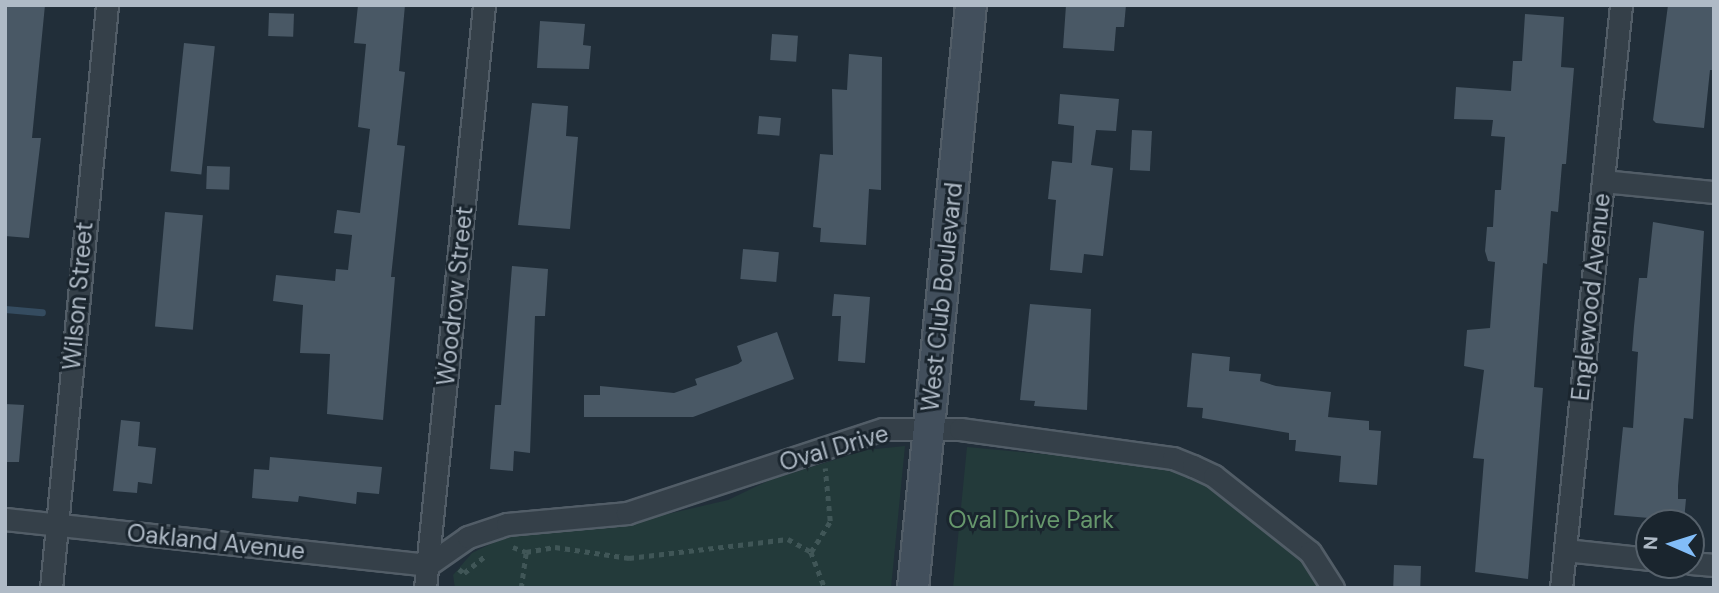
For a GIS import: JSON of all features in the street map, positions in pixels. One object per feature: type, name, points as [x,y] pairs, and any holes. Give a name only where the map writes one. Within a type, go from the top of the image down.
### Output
[{"type":"street","name":"Wilson Street","points":[[51,588],[107,5]]},
{"type":"street","name":"Woodrow Street","points":[[425,588],[484,5]]},
{"type":"street","name":"West Club Boulevard","points":[[913,588],[971,5]]},
{"type":"street","name":"Englewood Avenue","points":[[1562,588],[1621,5]]},
{"type":"street","points":[[1603,181],[1714,192]]},
{"type":"street","name":"Oval Drive","points":[[428,565],[468,537],[507,524],[627,513],[883,429],[929,429],[1089,446],[1194,466],[1214,476],[1293,538],[1324,570],[1333,588]]},
{"type":"street","name":"Oakland Avenue","points":[[5,519],[428,565]]},
{"type":"street","points":[[1565,550],[1635,558]]},
{"type":"path","points":[[811,552],[830,521],[826,472]]},
{"type":"path","points":[[510,546],[526,552],[555,547],[629,558],[779,538],[811,552],[825,588]]},
{"type":"path","points":[[459,569],[464,573],[497,549]]},
{"type":"path","points":[[521,588],[526,552]]},
{"type":"green space","name":"Oval Drive Park","points":[[905,446],[891,588],[455,588],[453,575],[472,553],[509,535],[541,526],[629,523],[728,500],[770,480],[866,450]]},
{"type":"green space","name":"Oval Drive Park","points":[[967,447],[1185,467],[1294,551],[1319,588],[953,588]]},
{"type":"building","points":[[5,5],[45,5],[32,138],[41,138],[29,238],[5,236]]},
{"type":"building","points":[[358,5],[405,5],[399,71],[405,72],[397,145],[405,146],[391,277],[395,277],[383,420],[327,414],[330,354],[300,353],[303,305],[273,301],[276,275],[335,281],[336,269],[348,270],[352,235],[334,233],[337,210],[360,213],[370,129],[358,127],[366,44],[354,43]]},
{"type":"building","points":[[1066,5],[1126,5],[1124,27],[1116,27],[1114,51],[1063,48]]},
{"type":"building","points":[[1668,5],[1714,5],[1714,70],[1710,70],[1704,128],[1656,123],[1653,120]]},
{"type":"building","points":[[269,13],[294,14],[293,37],[268,36]]},
{"type":"building","points":[[1525,14],[1564,17],[1561,67],[1574,68],[1566,164],[1562,164],[1558,212],[1551,211],[1547,264],[1543,263],[1534,387],[1543,388],[1528,579],[1475,572],[1484,459],[1473,458],[1484,370],[1464,366],[1467,330],[1490,328],[1495,262],[1488,261],[1485,251],[1487,227],[1493,227],[1495,190],[1501,190],[1505,137],[1491,136],[1493,120],[1454,119],[1456,87],[1511,91],[1513,61],[1522,61]]},
{"type":"building","points":[[540,21],[585,24],[583,45],[591,46],[589,69],[537,68]]},
{"type":"building","points":[[772,34],[798,36],[796,62],[770,60]]},
{"type":"building","points":[[184,43],[215,46],[201,175],[171,171]]},
{"type":"building","points":[[849,54],[882,57],[881,190],[869,189],[866,245],[820,242],[821,228],[813,227],[820,154],[833,155],[832,89],[847,90]]},
{"type":"building","points":[[1060,94],[1119,99],[1116,131],[1096,130],[1091,165],[1113,168],[1103,256],[1084,254],[1082,273],[1050,270],[1056,200],[1048,199],[1052,161],[1072,163],[1074,126],[1058,124]]},
{"type":"building","points":[[532,103],[568,106],[566,136],[578,137],[570,229],[518,225]]},
{"type":"building","points":[[759,116],[781,118],[779,136],[757,134]]},
{"type":"building","points":[[1132,130],[1152,131],[1150,171],[1130,170]]},
{"type":"building","points":[[207,166],[230,167],[229,190],[206,189]]},
{"type":"building","points":[[165,212],[203,215],[193,330],[155,327]]},
{"type":"building","points":[[1653,222],[1704,231],[1693,419],[1684,418],[1678,486],[1678,499],[1686,499],[1685,509],[1635,509],[1635,517],[1614,515],[1623,427],[1633,428],[1638,352],[1632,351],[1639,278],[1647,278]]},
{"type":"building","points":[[743,249],[779,252],[776,282],[740,279]]},
{"type":"building","points":[[512,266],[548,269],[545,316],[535,316],[530,453],[514,451],[513,471],[490,469],[495,405],[501,405]]},
{"type":"building","points":[[834,294],[870,297],[865,363],[838,361],[841,316],[832,316]]},
{"type":"building","points":[[1030,304],[1091,309],[1087,410],[1034,406],[1035,401],[1020,400]]},
{"type":"building","points":[[777,332],[794,379],[693,417],[584,417],[584,395],[600,395],[600,386],[674,393],[697,385],[695,379],[738,364],[742,361],[737,346]]},
{"type":"building","points":[[1192,353],[1230,357],[1229,371],[1261,374],[1260,381],[1276,386],[1331,392],[1328,417],[1369,421],[1369,430],[1381,431],[1377,485],[1339,482],[1341,456],[1295,451],[1296,440],[1289,440],[1289,433],[1202,418],[1203,408],[1187,407]]},
{"type":"building","points":[[5,404],[24,405],[19,462],[5,462]]},
{"type":"building","points":[[121,420],[140,422],[138,446],[156,448],[152,484],[138,482],[137,493],[113,491]]},
{"type":"building","points":[[270,457],[382,467],[379,494],[357,492],[356,504],[299,496],[298,502],[252,498],[254,469],[269,470]]},
{"type":"building","points":[[1394,565],[1421,566],[1420,587],[1393,586]]},
{"type":"waterway","points":[[5,309],[42,312]]}]
